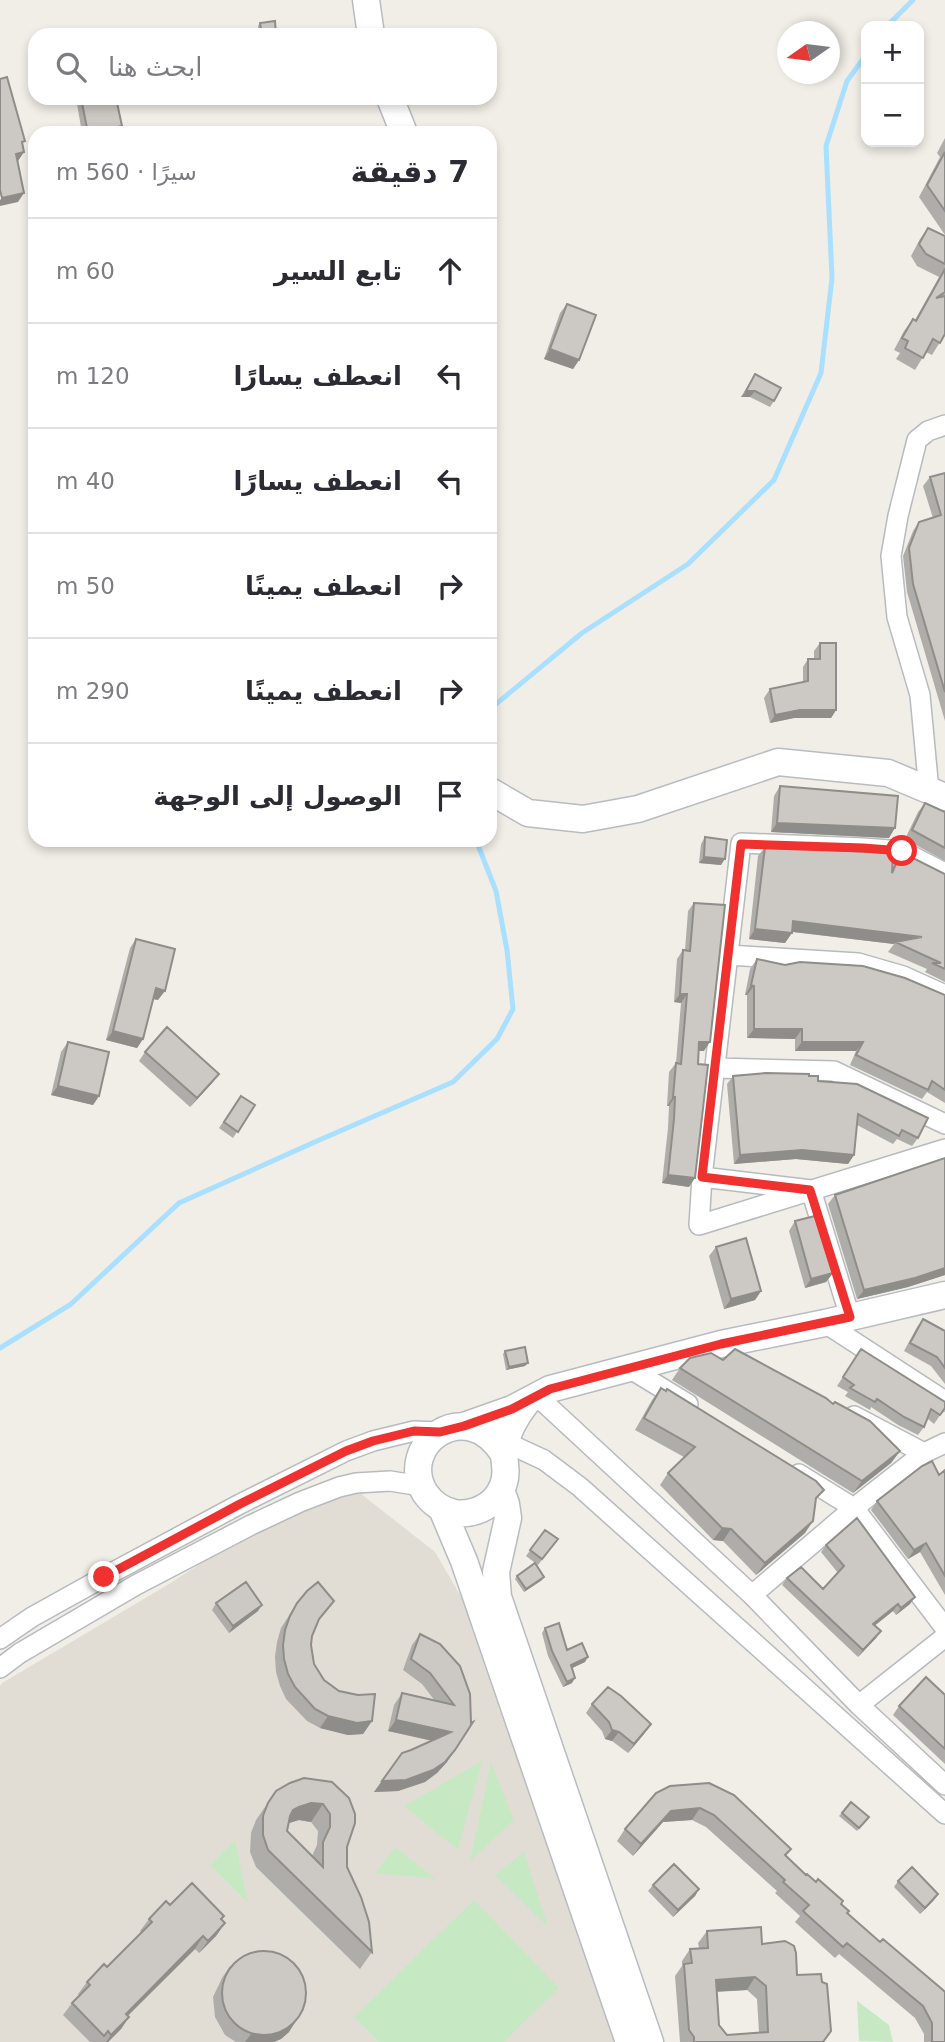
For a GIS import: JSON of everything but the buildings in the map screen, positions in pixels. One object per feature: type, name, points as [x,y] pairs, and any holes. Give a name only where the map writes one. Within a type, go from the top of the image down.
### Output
[{"type":"street","points":[[366,0],[370,28]]},
{"type":"street","points":[[393,105],[401,126]]},
{"type":"street","points":[[937,794],[920,695],[897,617],[891,556],[917,440],[928,430],[945,425]]},
{"type":"street","points":[[497,794],[528,813],[583,819],[638,809],[778,762],[888,773],[937,794]]},
{"type":"street","points":[[945,873],[902,851],[741,844],[702,1177],[699,1225],[945,1149]]},
{"type":"street","points":[[728,955],[858,963],[903,976],[945,995]]},
{"type":"street","points":[[716,1068],[834,1071],[945,1124]]},
{"type":"street","points":[[702,1177],[810,1190]]},
{"type":"street","points":[[810,1190],[850,1317]]},
{"type":"street","points":[[629,2042],[464,1561],[442,1509],[428,1497],[421,1486],[418,1474],[423,1450],[430,1439],[496,1415],[550,1389],[721,1344],[945,1295]]},
{"type":"street","points":[[825,1323],[945,1401]]},
{"type":"street","points":[[721,1344],[745,1357]]},
{"type":"street","points":[[629,1368],[700,1412]]},
{"type":"street","points":[[442,1509],[464,1514],[475,1512],[494,1500],[505,1478],[504,1448],[518,1414],[532,1399]]},
{"type":"street","points":[[532,1399],[752,1595],[859,1705],[945,1785]]},
{"type":"street","points":[[840,1408],[924,1454]]},
{"type":"street","points":[[0,1639],[32,1617],[92,1584],[240,1504],[346,1451],[414,1431],[476,1428],[504,1448],[544,1460],[580,1487],[945,1814]]},
{"type":"street","points":[[752,1595],[854,1508],[924,1454],[945,1443]]},
{"type":"street","points":[[783,1464],[854,1508],[945,1628]]},
{"type":"street","points":[[0,1668],[20,1653],[136,1585],[300,1502],[339,1487],[374,1480],[421,1486]]},
{"type":"street","points":[[501,1490],[509,1517],[496,1573],[498,1597],[650,2042]]},
{"type":"street","points":[[859,1705],[945,1637]]},
{"type":"shaded area","points":[[360,1493],[435,1552],[463,1600],[619,2042],[0,2042],[0,1686],[231,1544],[321,1501]]},
{"type":"green space","points":[[482,1761],[458,1850],[404,1806]]},
{"type":"green space","points":[[491,1762],[514,1820],[470,1861]]},
{"type":"green space","points":[[235,1840],[248,1903],[210,1865]]},
{"type":"green space","points":[[395,1847],[436,1879],[375,1873]]},
{"type":"green space","points":[[524,1852],[548,1927],[495,1875]]},
{"type":"green space","points":[[474,1900],[559,1988],[504,2042],[379,2042],[354,2017]]},
{"type":"green space","points":[[857,2001],[889,2025],[893,2042],[859,2041]]},
{"type":"waterway","points":[[892,21],[913,0]]},
{"type":"waterway","points":[[497,703],[582,633],[688,564],[774,480],[821,373],[832,278],[826,146],[847,81],[861,62]]},
{"type":"waterway","points":[[0,1348],[71,1304],[179,1203],[453,1082],[497,1039],[513,1009],[507,950],[496,891],[479,847]]},
{"type":"route","points":[[104,1577],[240,1504],[346,1451],[373,1441],[414,1431],[440,1432],[464,1426],[512,1409],[550,1389],[721,1344],[850,1317],[810,1190],[702,1177],[741,844],[902,851]]}]
